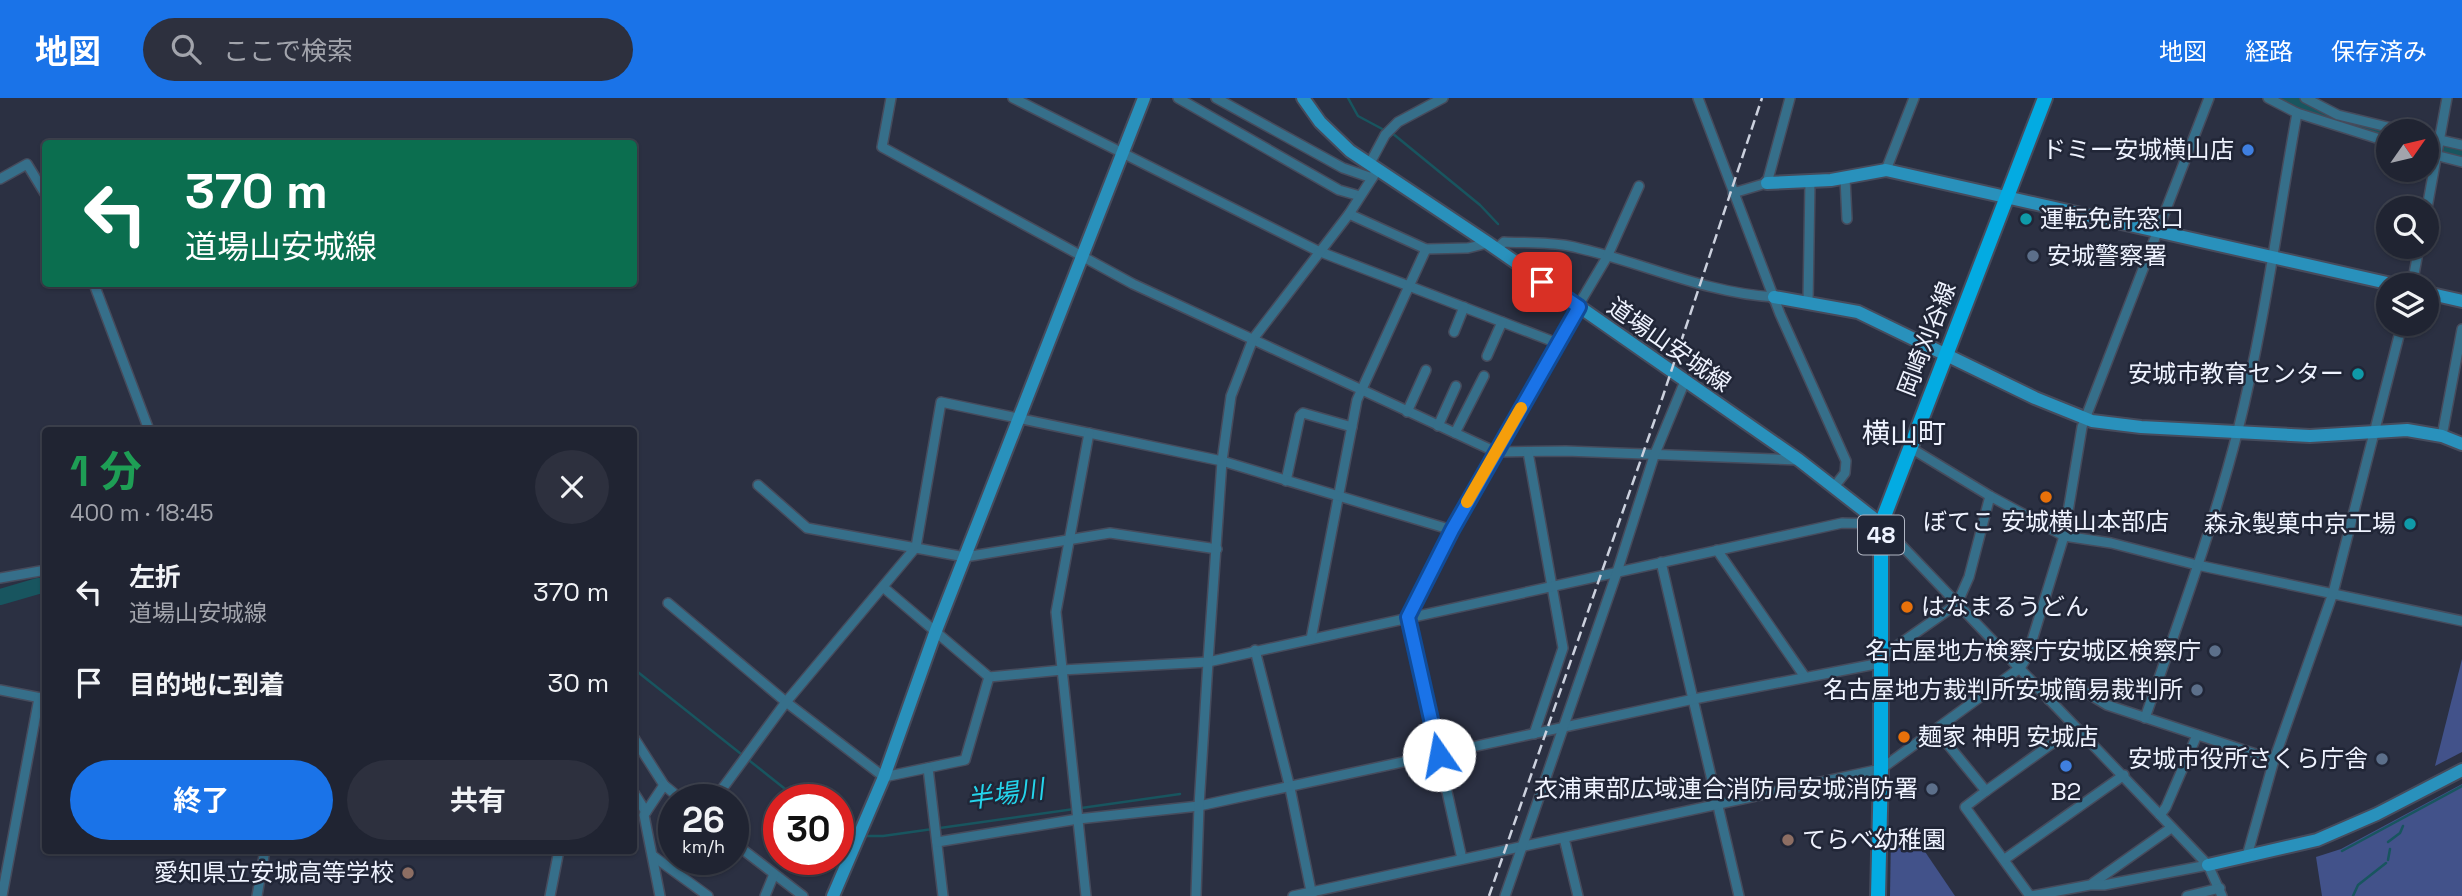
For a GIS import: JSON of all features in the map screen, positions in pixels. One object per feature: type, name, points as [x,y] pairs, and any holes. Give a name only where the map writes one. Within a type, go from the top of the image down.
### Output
[{"type":"main road","name":"岡崎刈谷線","points":[[1878,896],[1881,524],[2045,98]]},
{"type":"street","points":[[891,98],[882,147],[1133,284],[1496,452],[1637,453],[1654,456],[1799,460]]},
{"type":"street","points":[[1013,98],[1318,251],[1557,343]]},
{"type":"street","points":[[833,896],[884,777],[965,557],[1144,98]]},
{"type":"street","points":[[1178,98],[1339,190],[1360,196]]},
{"type":"street","points":[[1216,98],[1343,168],[1373,170]]},
{"type":"street","name":"道場山安城線","points":[[1303,98],[1336,139],[1373,170],[1492,246],[1799,460],[1881,524]]},
{"type":"street","points":[[1196,896],[1199,806],[1222,461],[1231,396],[1253,339],[1318,251],[1349,215],[1389,132],[1398,122],[1443,98]]},
{"type":"street","points":[[1699,98],[1773,297],[1846,461],[1845,473],[1834,487]]},
{"type":"street","points":[[1767,183],[1790,98]]},
{"type":"street","points":[[1886,170],[1914,98]]},
{"type":"street","points":[[1293,896],[1881,769],[2020,668],[2026,657],[2064,536],[2074,465],[2085,419],[2208,98]]},
{"type":"street","points":[[2268,98],[2297,113],[2376,138]]},
{"type":"street","points":[[2305,98],[2338,115],[2376,124]]},
{"type":"street","points":[[2440,126],[2446,98]]},
{"type":"street","points":[[2145,718],[2197,565],[2237,431],[2297,113]]},
{"type":"street","points":[[2440,148],[2462,145]]},
{"type":"street","points":[[2440,151],[2462,162]]},
{"type":"street","points":[[0,179],[27,164],[42,188]]},
{"type":"street","points":[[1733,193],[1767,183],[1845,178],[1886,170],[2376,281]]},
{"type":"street","points":[[1845,178],[1847,219]]},
{"type":"street","points":[[1808,303],[1810,181]]},
{"type":"street","points":[[1462,859],[1408,617],[1452,530],[1606,257],[1639,186]]},
{"type":"street","points":[[1349,215],[1426,248],[1468,248],[1504,242],[1552,244],[1746,295],[1858,312],[2035,398],[2085,419],[2115,425],[2310,436],[2407,430],[2442,436],[2462,444]]},
{"type":"street","points":[[1311,639],[1360,389],[1426,248]]},
{"type":"street","points":[[95,287],[148,427]]},
{"type":"street","points":[[2439,296],[2462,301]]},
{"type":"street","points":[[1454,332],[1464,307]]},
{"type":"street","points":[[1487,356],[1502,321]]},
{"type":"street","points":[[2442,436],[2462,330]]},
{"type":"street","points":[[2247,856],[2274,760],[2333,593],[2399,336]]},
{"type":"street","points":[[1407,412],[1426,370]]},
{"type":"street","points":[[1455,433],[1484,376]]},
{"type":"street","points":[[1504,896],[1617,572],[1654,456],[1685,381]]},
{"type":"street","points":[[1438,426],[1457,386]]},
{"type":"street","points":[[726,784],[786,702],[916,547],[941,402],[1222,461],[1452,530]]},
{"type":"street","points":[[1286,481],[1300,416],[1303,413],[1352,427]]},
{"type":"street","points":[[1086,896],[1056,612],[1089,433]]},
{"type":"street","points":[[1909,447],[1990,496],[2064,536],[2111,543],[2197,565],[2462,621]]},
{"type":"street","points":[[1528,452],[1563,648],[1534,734]]},
{"type":"street","points":[[758,485],[807,528],[965,557],[1110,533],[1217,549]]},
{"type":"street","points":[[937,842],[1079,819],[1199,806],[1881,660],[1957,604],[1969,577],[1990,496]]},
{"type":"street","points":[[883,587],[989,677],[1208,662],[1842,523],[1881,524],[2208,865],[2221,892],[2187,896]]},
{"type":"street","points":[[1717,550],[1805,677]]},
{"type":"street","points":[[1661,562],[1739,896]]},
{"type":"street","points":[[0,578],[42,571]]},
{"type":"street","points":[[668,603],[786,702],[884,777]]},
{"type":"street","points":[[1255,650],[1290,788],[1311,894]]},
{"type":"street","points":[[884,777],[964,760],[989,677]]},
{"type":"street","points":[[2049,700],[2068,682],[2107,705],[2274,760]]},
{"type":"street","points":[[0,690],[42,699],[2,896]]},
{"type":"street","points":[[2075,727],[1965,807],[2031,896],[2208,865],[2317,840],[2377,814],[2462,770]]},
{"type":"street","points":[[1936,730],[1986,792]]},
{"type":"street","points":[[2160,815],[2197,735]]},
{"type":"street","points":[[637,743],[663,784]]},
{"type":"street","points":[[928,768],[943,896]]},
{"type":"street","points":[[2005,859],[2124,775]]},
{"type":"street","points":[[658,792],[641,813],[653,856],[660,896]]},
{"type":"street","points":[[2090,885],[2171,828]]},
{"type":"street","points":[[1564,838],[1578,896]]},
{"type":"street","points":[[257,896],[264,854]]},
{"type":"street","points":[[550,896],[558,854]]},
{"type":"street","points":[[749,854],[763,865]]},
{"type":"street","points":[[653,856],[708,896]]},
{"type":"street","points":[[765,896],[774,875]]},
{"type":"street","points":[[775,875],[803,896]]},
{"type":"shaded area","points":[[2462,659],[2462,752],[2435,766]]},
{"type":"shaded area","points":[[2462,784],[2462,896],[2322,896],[2316,857],[2341,849]]},
{"type":"shaded area","points":[[1891,834],[1913,834],[1955,896],[1890,896]]},
{"type":"waterway","points":[[1348,98],[1358,116],[1386,131]]},
{"type":"waterway","points":[[2288,98],[2334,121],[2376,132]]},
{"type":"waterway","points":[[1392,133],[1480,205],[1498,224]]},
{"type":"waterway","points":[[2440,149],[2462,155]]},
{"type":"waterway","name":"半場川","points":[[0,597],[42,586]]},
{"type":"waterway","name":"半場川","points":[[637,671],[779,784]]},
{"type":"waterway","points":[[2342,851],[2462,786]]},
{"type":"waterway","name":"半場川","points":[[864,836],[883,836],[1180,794]]},
{"type":"waterway","points":[[2388,842],[2400,833],[2403,826]]},
{"type":"waterway","points":[[2388,860],[2390,849]]},
{"type":"waterway","points":[[2353,896],[2358,885],[2386,863]]},
{"type":"railway","points":[[1489,896],[1663,396],[1762,98]]},
{"type":"slow traffic","points":[[1467,502],[1521,408]]},
{"type":"place","name":"ドミー安城横山店","points":[[2248,150]]},
{"type":"place","name":"運転免許窓口","points":[[2026,219]]},
{"type":"place","name":"安城警察署","points":[[2033,256]]},
{"type":"place","name":"安城市教育センター","points":[[2358,374]]},
{"type":"place","name":"ぼてこ 安城横山本部店","points":[[2046,497]]},
{"type":"place","name":"森永製菓中京工場","points":[[2410,524]]},
{"type":"place","name":"はなまるうどん","points":[[1907,607]]},
{"type":"place","name":"名古屋地方検察庁安城区検察庁","points":[[2215,651]]},
{"type":"place","name":"名古屋地方裁判所安城簡易裁判所","points":[[2197,690]]},
{"type":"place","name":"麺家 神明 安城店","points":[[1904,737]]},
{"type":"place","name":"安城市役所さくら庁舎","points":[[2382,759]]},
{"type":"place","name":"B2","points":[[2066,766]]},
{"type":"place","name":"衣浦東部広域連合消防局安城消防署","points":[[1932,789]]},
{"type":"place","name":"てらべ幼稚園","points":[[1788,840]]},
{"type":"place","name":"愛知県立安城高等学校","points":[[408,873]]},
{"type":"district","name":"横山町","points":[[1904,433]]},
{"type":"route","points":[[1439,755],[1408,617],[1452,530],[1579,307],[1542,282]]}]
